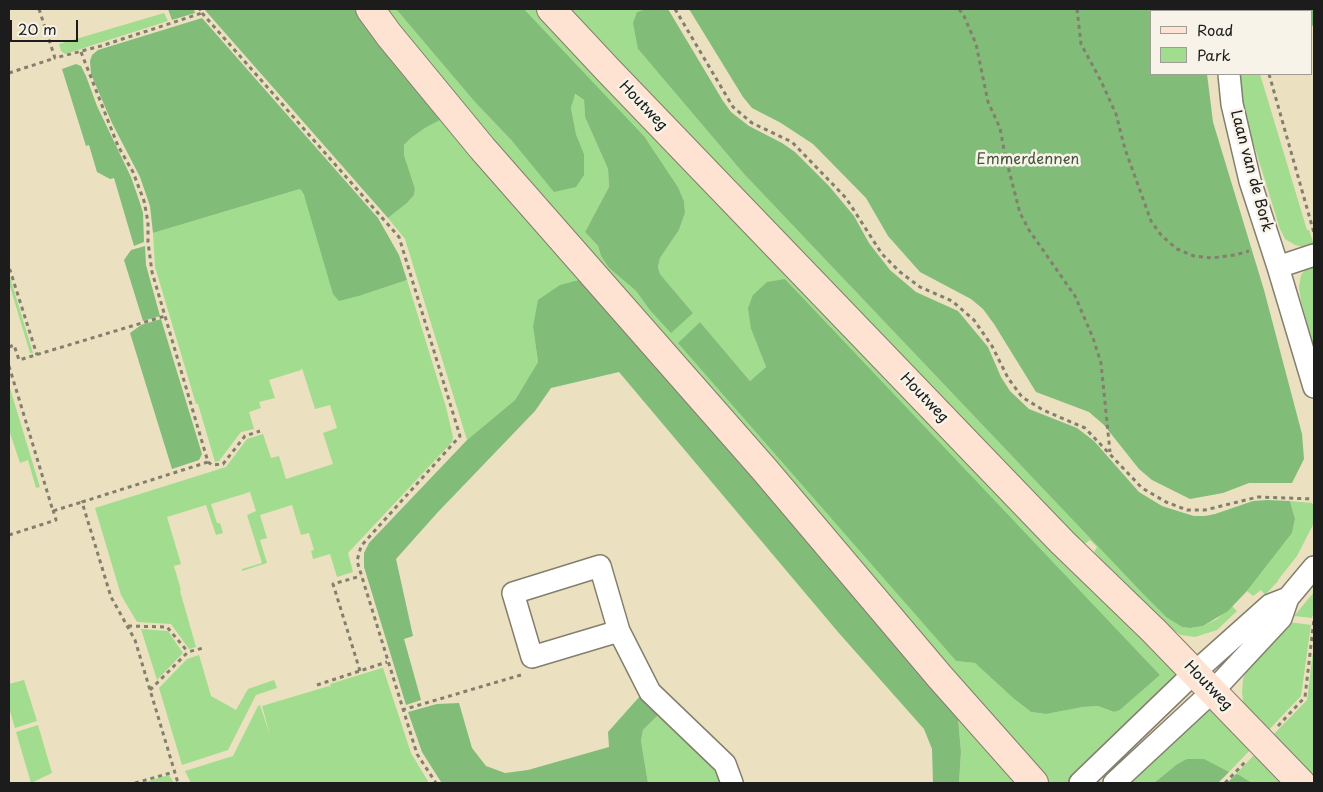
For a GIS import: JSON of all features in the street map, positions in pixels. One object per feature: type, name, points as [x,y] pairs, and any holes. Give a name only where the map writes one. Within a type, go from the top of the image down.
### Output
[{"type":"street","points":[[370,9],[482,148],[776,483],[940,677],[1034,783]]},
{"type":"street","name":"Houtweg","points":[[551,9],[1062,542],[1154,630],[1301,783]]},
{"type":"street","name":"Laan van de Bork","points":[[1229,75],[1232,104],[1250,181],[1278,266],[1314,387]]},
{"type":"street","points":[[1278,266],[1314,255]]},
{"type":"street","points":[[619,631],[532,657],[514,593],[600,566],[619,631],[650,692],[726,764],[732,783]]},
{"type":"street","points":[[1080,783],[1281,618],[1288,598],[1314,567]]},
{"type":"street","points":[[1114,783],[1204,682]]},
{"type":"path","points":[[39,9],[55,58]]},
{"type":"path","points":[[200,9],[399,237],[460,436],[361,546],[357,561],[417,754],[436,783]]},
{"type":"path","points":[[675,9],[733,107],[752,123],[792,142],[846,198],[882,254],[900,272],[920,287],[952,302],[974,320],[992,346],[1008,378],[1022,398],[1043,410],[1085,428],[1142,488],[1166,502],[1187,510],[1205,510],[1258,497],[1314,499]]},
{"type":"path","points":[[959,9],[976,44],[988,102],[1000,128],[1020,213],[1029,230],[1075,296],[1093,338],[1101,363],[1110,453]]},
{"type":"path","points":[[1077,9],[1081,44],[1116,114],[1138,189],[1151,221],[1177,249],[1194,256],[1212,258],[1253,250],[1278,266]]},
{"type":"path","points":[[9,73],[202,13]]},
{"type":"path","points":[[81,52],[118,146],[133,172],[144,201],[148,222],[148,242],[152,272],[208,462],[212,465],[223,464],[245,436],[260,431]]},
{"type":"path","points":[[1269,75],[1314,233]]},
{"type":"path","points":[[9,271],[37,355]]},
{"type":"path","points":[[9,347],[14,345],[19,360],[165,316]]},
{"type":"path","points":[[9,366],[56,520],[9,535]]},
{"type":"path","points":[[52,507],[53,510],[82,502],[208,462]]},
{"type":"path","points":[[82,502],[111,597],[135,640],[178,783]]},
{"type":"path","points":[[360,671],[333,584],[361,576]]},
{"type":"path","points":[[1225,783],[1305,697],[1314,620]]},
{"type":"path","points":[[128,626],[167,626],[188,652]]},
{"type":"path","points":[[150,690],[188,652],[203,648]]},
{"type":"path","points":[[402,710],[523,674],[533,669],[532,657]]},
{"type":"path","points":[[317,685],[387,662]]},
{"type":"path","points":[[135,783],[174,772]]},
{"type":"green space","points":[[168,9],[194,9],[195,13],[172,20]]},
{"type":"green space","points":[[204,9],[356,9],[444,118],[425,128],[404,145],[404,155],[415,189],[414,195],[407,203],[388,218]]},
{"type":"green space","points":[[384,9],[396,9],[474,101],[513,142],[584,154],[576,134],[571,108],[574,94],[584,100],[585,117],[608,169],[609,187],[585,232],[598,246],[601,256],[609,268],[636,291],[649,309],[693,313],[660,274],[658,267],[660,258],[679,230],[685,213],[684,201],[678,187],[644,136],[524,9],[536,9],[1176,669],[1172,685],[1069,783],[1043,783],[917,635],[885,590],[502,152]],"holes":[[[785,279],[1160,675],[1120,710],[1114,712],[1098,706],[1046,714],[1031,712],[975,663],[956,661],[679,343],[700,322],[750,381],[766,367],[751,329]]]},
{"type":"green space","points":[[396,9],[524,9],[644,136],[678,187],[684,201],[685,213],[679,230],[660,258],[658,267],[660,274],[693,313],[671,333],[649,309],[636,291],[609,268],[601,256],[598,246],[585,232],[609,187],[608,169],[585,117],[584,100],[575,94],[571,108],[576,134],[584,154],[584,175],[576,187],[554,192],[513,142],[474,101]]},
{"type":"green space","points":[[566,9],[646,9],[637,12],[638,49],[744,174],[1145,596],[1166,617],[1182,627],[1203,626],[1217,619],[1232,606],[1237,611],[1217,630],[1195,637],[1181,635],[1165,625],[1094,552],[1097,547],[1090,540],[1082,546]]},
{"type":"green space","points":[[646,9],[668,9],[731,112],[749,126],[795,152],[829,186],[854,216],[869,243],[890,270],[916,292],[958,311],[988,347],[1001,377],[1010,391],[1029,409],[1077,428],[1094,441],[1139,492],[1162,506],[1194,516],[1205,516],[1253,501],[1290,501],[1295,519],[1292,533],[1247,591],[1228,611],[1203,626],[1182,627],[1166,617],[1145,596],[744,174],[638,49],[633,23],[637,12]]},
{"type":"green space","name":"Emmerdennen","points":[[689,9],[1218,9],[1150,10],[1150,75],[1207,75],[1213,122],[1264,290],[1302,434],[1304,459],[1292,483],[1249,483],[1223,493],[1190,499],[1152,480],[1139,469],[1104,425],[1089,412],[1036,392],[983,309],[971,299],[920,272],[888,236],[866,198],[813,144],[781,123],[752,108],[743,97]]},
{"type":"green space","points":[[1314,9],[1314,25],[1313,10],[1280,10]]},
{"type":"green space","points":[[164,13],[168,21],[65,54],[61,51],[59,44]]},
{"type":"green space","points":[[202,18],[378,218],[399,255],[407,280],[339,301],[333,294],[304,195],[300,189],[153,233],[150,206],[140,177],[112,123],[91,74],[90,61],[92,55],[98,50]]},
{"type":"green space","points":[[76,64],[81,66],[86,76],[97,106],[131,177],[140,203],[143,213],[144,242],[134,246],[114,178],[110,179],[97,172],[89,145],[86,146],[62,69]]},
{"type":"green space","points":[[1239,75],[1260,75],[1307,230],[1309,230],[1314,245],[1303,247],[1295,245],[1285,239],[1280,229],[1250,132]]},
{"type":"green space","points":[[444,118],[583,279],[533,327],[538,362],[515,400],[467,440],[405,239],[388,218],[414,195],[415,189],[404,155],[404,145],[425,128]]},
{"type":"green space","points":[[300,189],[362,295],[407,280],[446,407],[453,437],[452,442],[348,553],[353,572],[337,577],[330,554],[313,559],[311,551],[314,550],[309,533],[301,535],[292,505],[260,515],[267,538],[260,540],[267,563],[242,571],[242,569],[262,563],[247,515],[256,511],[250,492],[211,504],[217,523],[220,523],[223,533],[216,535],[206,505],[167,517],[181,564],[174,566],[196,647],[189,649],[171,624],[137,622],[121,595],[95,508],[226,467],[247,439],[263,434],[271,458],[279,456],[286,479],[333,464],[323,433],[337,428],[330,405],[315,409],[302,368],[301,370],[269,380],[275,398],[259,402],[261,408],[249,412],[254,429],[241,432],[219,461],[215,462],[155,267],[153,233]]},
{"type":"green space","points":[[145,246],[146,265],[160,316],[143,321],[124,260],[131,250]]},
{"type":"green space","points":[[1314,264],[1314,346],[1301,301],[1299,287],[1301,275]]},
{"type":"green space","points":[[9,274],[33,353],[30,353],[9,283]]},
{"type":"green space","points":[[583,279],[957,706],[961,752],[959,783],[933,783],[932,749],[924,729],[838,632],[619,372],[551,388],[535,411],[438,512],[396,559],[413,636],[404,639],[421,700],[406,705],[364,567],[364,553],[369,543],[467,440],[515,400],[538,362],[533,327],[538,300],[560,285]]},
{"type":"green space","points":[[785,279],[1160,675],[1120,710],[1114,712],[1098,706],[1046,714],[1031,712],[975,663],[956,661],[678,343],[700,322],[750,381],[766,367],[751,329],[748,308],[753,295],[767,282]]},
{"type":"green space","points":[[161,319],[202,454],[199,460],[172,469],[130,333],[141,325]]},
{"type":"green space","points":[[9,385],[40,487],[36,488],[28,460],[20,463],[9,430]]},
{"type":"green space","points":[[1290,501],[1312,503],[1314,506],[1314,523],[1297,556],[1278,581],[1265,595],[1261,590],[1253,596],[1247,591],[1292,533],[1295,519]]},
{"type":"green space","points":[[1314,592],[1312,618],[1294,616]]},
{"type":"green space","points":[[1289,622],[1311,625],[1301,696],[1264,735],[1244,708],[1243,679],[1248,667]]},
{"type":"green space","points":[[141,629],[168,631],[183,653],[157,680]]},
{"type":"green space","points":[[1314,644],[1314,783],[1268,740],[1307,700]]},
{"type":"green space","points":[[199,655],[211,696],[236,710],[248,689],[274,680],[277,688],[256,695],[228,750],[182,765],[159,688],[187,659]]},
{"type":"green space","points":[[383,668],[411,753],[429,783],[191,783],[185,771],[233,756],[258,706],[260,705],[270,735],[262,706],[329,686],[331,688],[330,684]]},
{"type":"green space","points":[[24,680],[37,721],[15,728],[9,708],[9,684]]},
{"type":"green space","points":[[640,696],[659,714],[643,730],[641,741],[648,783],[441,782],[422,752],[408,712],[437,704],[459,703],[472,748],[486,766],[505,773],[528,770],[609,747],[608,732]]},
{"type":"green space","points":[[957,706],[1024,783],[959,783],[961,752]]},
{"type":"green space","points":[[1212,711],[1254,746],[1229,772],[1176,765],[1154,783],[1128,783],[1201,714]]},
{"type":"green space","points":[[659,714],[712,765],[721,783],[648,783],[641,741],[643,730]]},
{"type":"green space","points":[[38,725],[52,773],[31,783],[16,732]]},
{"type":"green space","points":[[1258,751],[1289,783],[1252,783],[1236,774]]},
{"type":"green space","points":[[1187,759],[1204,759],[1229,772],[1218,783],[1154,783],[1176,765]]},
{"type":"green space","points":[[1236,774],[1239,775],[1252,783],[1227,783]]},
{"type":"green space","points":[[169,775],[174,783],[142,783]]}]
